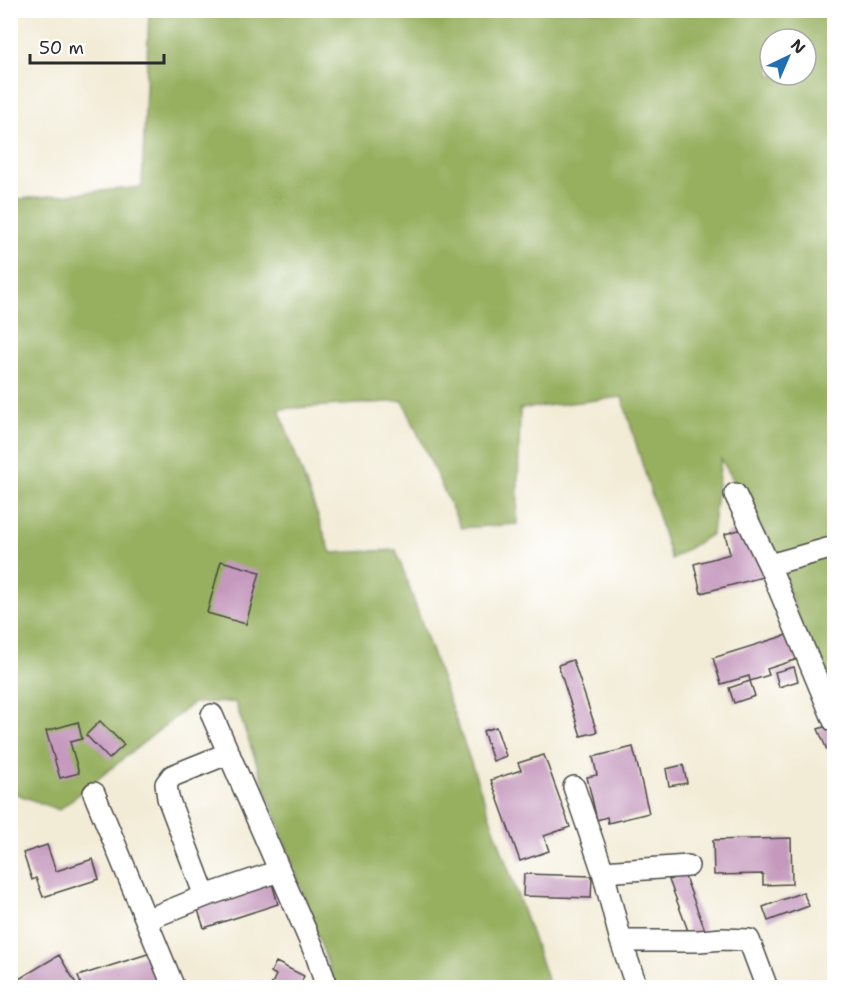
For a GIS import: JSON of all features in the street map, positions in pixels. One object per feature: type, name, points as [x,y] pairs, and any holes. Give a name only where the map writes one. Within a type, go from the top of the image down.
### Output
[{"type":"street","points":[[735,494],[769,565],[834,721]]},
{"type":"street","points":[[769,565],[834,547]]},
{"type":"street","points":[[212,715],[317,957],[327,987]]},
{"type":"street","points":[[205,896],[168,798],[166,784],[172,776],[229,753]]},
{"type":"street","points":[[574,788],[603,872],[621,941],[637,987]]},
{"type":"street","points":[[94,793],[174,987]]},
{"type":"street","points":[[603,872],[688,866]]},
{"type":"street","points":[[146,920],[205,896],[279,871]]},
{"type":"street","points":[[621,941],[749,940],[767,987]]},
{"type":"green space","points":[[149,11],[834,11],[834,718],[774,549],[721,459],[712,534],[671,559],[622,397],[520,409],[517,524],[461,528],[403,401],[279,409],[331,553],[396,550],[550,987],[336,987],[235,702],[193,703],[59,810],[11,792],[10,200],[142,187]]},
{"type":"building","points":[[749,527],[763,577],[701,593],[694,564],[730,554],[725,534]]},
{"type":"building","points":[[221,561],[260,572],[246,624],[207,613]]},
{"type":"building","points":[[790,634],[798,659],[767,669],[769,675],[750,681],[749,676],[721,684],[713,658]]},
{"type":"building","points":[[573,660],[597,732],[581,736],[558,665]]},
{"type":"building","points":[[794,667],[798,681],[779,687],[775,672]]},
{"type":"building","points":[[750,681],[755,696],[734,703],[729,688]]},
{"type":"building","points":[[100,721],[124,745],[109,759],[86,735]]},
{"type":"building","points":[[78,722],[82,739],[70,742],[79,773],[60,778],[46,731]]},
{"type":"building","points":[[827,726],[834,747],[827,750],[818,729]]},
{"type":"building","points":[[496,727],[506,756],[493,761],[483,731]]},
{"type":"building","points":[[633,747],[649,813],[608,823],[607,817],[597,820],[587,777],[597,775],[593,757]]},
{"type":"building","points":[[544,755],[570,827],[544,836],[549,851],[520,861],[491,780],[521,770],[518,763]]},
{"type":"building","points":[[683,765],[687,783],[669,786],[666,769]]},
{"type":"building","points":[[791,838],[792,884],[763,885],[763,874],[714,875],[713,840]]},
{"type":"building","points":[[47,845],[56,871],[93,859],[99,879],[43,897],[36,878],[32,880],[23,853]]},
{"type":"building","points":[[524,874],[592,876],[591,898],[523,896]]},
{"type":"building","points":[[684,874],[705,930],[690,936],[669,880]]},
{"type":"building","points":[[272,883],[278,904],[204,928],[197,907]]},
{"type":"building","points":[[803,892],[809,906],[768,921],[763,907]]},
{"type":"building","points":[[154,952],[166,988],[82,988],[78,976]]},
{"type":"building","points":[[59,955],[77,985],[74,988],[14,988],[12,983]]},
{"type":"building","points":[[276,962],[304,976],[299,987],[296,985],[294,988],[270,988],[276,975],[271,972]]}]
